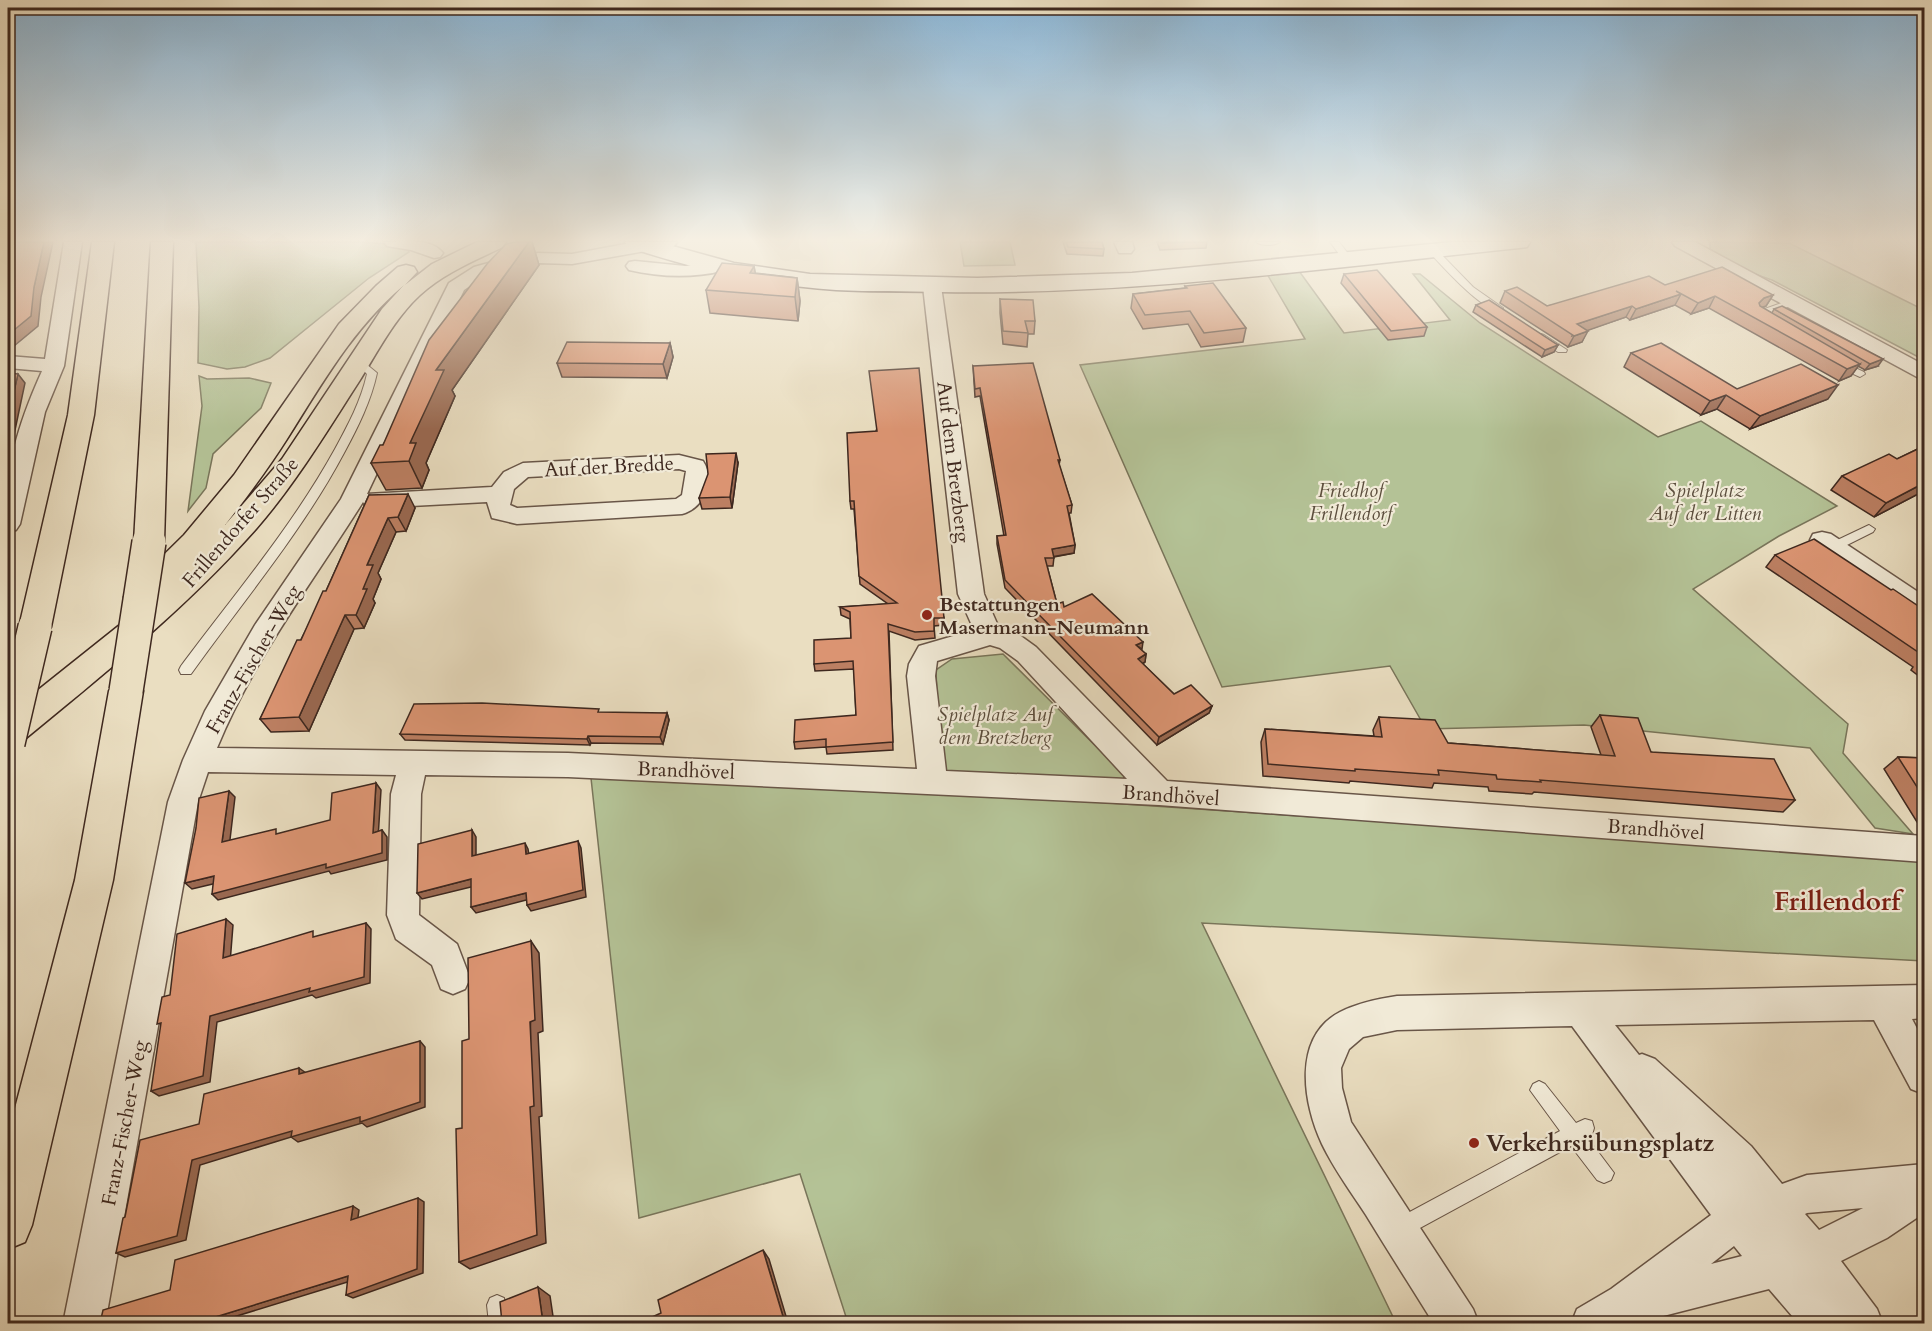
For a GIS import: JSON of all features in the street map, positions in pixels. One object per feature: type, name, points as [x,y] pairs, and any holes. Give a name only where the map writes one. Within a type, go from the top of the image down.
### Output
[{"type":"main road","points":[[8,743],[81,414],[95,304]]},
{"type":"main road","points":[[8,1225],[94,880],[126,691],[149,542],[159,304]]},
{"type":"main road","name":"Frillendorfer Straße","points":[[8,703],[120,616],[164,576],[238,489],[340,336],[370,304]]},
{"type":"main road","name":"Frillendorfer Straße","points":[[8,733],[143,624],[184,587],[246,521],[292,465],[390,314],[399,304]]},
{"type":"street","points":[[8,524],[34,412],[54,366],[63,304]]},
{"type":"street","name":"Franz-Fischer-Weg","points":[[84,1323],[183,802],[215,719],[264,632],[352,501],[448,304]]},
{"type":"street","name":"Auf dem Bretzberg","points":[[934,304],[971,594],[989,635]]},
{"type":"street","points":[[1796,304],[1924,373]]},
{"type":"street","points":[[8,362],[54,366]]},
{"type":"street","name":"Auf der Bredde","points":[[679,462],[695,466],[697,471],[693,498],[689,503],[672,508],[507,516],[500,512],[498,505],[501,494],[507,480],[514,475],[533,469],[679,462]]},
{"type":"street","points":[[352,501],[501,494]]},
{"type":"street","points":[[1827,543],[1924,608]]},
{"type":"street","points":[[933,782],[921,676],[922,664],[928,653],[989,635],[1009,641],[1027,654],[1159,793]]},
{"type":"street","name":"Brandhövel","points":[[198,760],[568,765],[1159,793],[1924,849]]},
{"type":"street","points":[[416,762],[408,780],[406,794],[403,915],[408,928],[445,955],[453,978]]},
{"type":"street","points":[[1458,1323],[1336,1133],[1325,1106],[1322,1081],[1325,1060],[1330,1043],[1341,1031],[1359,1020],[1377,1014],[1924,1002]]},
{"type":"street","points":[[1884,1003],[1924,1076]]},
{"type":"street","points":[[1580,1009],[1737,1219],[1794,1260],[1862,1323]]},
{"type":"street","points":[[1606,1041],[1738,1159],[1773,1205],[1794,1260],[1827,1323]]},
{"type":"street","points":[[1609,1314],[1737,1219],[1807,1194],[1924,1183]]},
{"type":"street","points":[[1609,1314],[1794,1260],[1903,1207],[1924,1190]]},
{"type":"lane","points":[[1492,304],[1505,313]]},
{"type":"lane","points":[[1773,326],[1759,316],[1786,304]]},
{"type":"lane","points":[[1534,332],[1562,350]]},
{"type":"lane","points":[[1831,358],[1860,374]]},
{"type":"lane","points":[[186,670],[286,536],[333,466],[369,391],[372,373],[360,362]]},
{"type":"lane","points":[[1827,543],[1869,529]]},
{"type":"lane","points":[[1539,1090],[1580,1132],[1604,1173]]},
{"type":"lane","points":[[1398,1230],[1580,1132]]},
{"type":"green space","points":[[199,304],[337,304],[270,358],[245,367],[227,369],[198,363]]},
{"type":"green space","name":"Friedhof Frillendorf","points":[[1285,304],[1323,304],[1344,333],[1450,320],[1437,304],[1457,304],[1480,323],[1658,437],[1701,421],[1837,506],[1779,536],[1693,589],[1848,724],[1843,753],[1913,834],[1875,828],[1810,748],[1584,725],[1426,729],[1390,666],[1222,687],[1080,365],[1305,339]]},
{"type":"green space","points":[[1818,304],[1912,304],[1924,310],[1924,360]]},
{"type":"green space","points":[[199,376],[207,379],[249,378],[271,383],[261,408],[213,454],[206,488],[188,511],[202,406]]},
{"type":"green space","name":"Spielplatz Auf dem Bretzberg","points":[[1003,654],[1139,789],[940,778],[936,670],[952,659]]},
{"type":"green space","points":[[591,778],[989,795],[1924,858],[1924,961],[1202,923],[1396,1323],[848,1323],[800,1174],[639,1218]]},
{"type":"building","points":[[8,304],[32,304],[31,316],[8,335]]},
{"type":"building","points":[[456,304],[484,304],[436,370],[444,370],[410,443],[416,443],[409,461],[371,463],[380,445],[383,445],[429,340]]},
{"type":"building","points":[[1000,304],[1033,304],[1035,321],[1025,321],[1028,333],[1003,331]]},
{"type":"building","points":[[1139,304],[1228,304],[1246,328],[1204,333],[1190,311],[1145,315]]},
{"type":"building","points":[[1369,304],[1407,304],[1427,327],[1391,331]]},
{"type":"building","points":[[1495,304],[1558,345],[1545,350],[1476,305]]},
{"type":"building","points":[[1525,304],[1547,306],[1651,304],[1636,309],[1632,306],[1577,324],[1588,331],[1574,336]]},
{"type":"building","points":[[1730,304],[1759,304],[1860,364],[1847,369]]},
{"type":"building","points":[[1782,306],[1883,359],[1870,364],[1774,309]]},
{"type":"building","points":[[567,342],[670,343],[663,364],[557,363]]},
{"type":"building","points":[[1661,343],[1737,389],[1801,364],[1838,385],[1760,416],[1726,395],[1710,401],[1631,353]]},
{"type":"building","points":[[1033,363],[1072,505],[1067,506],[1075,545],[1052,549],[1054,558],[1045,558],[1057,604],[1063,602],[1064,607],[1092,594],[1143,642],[1136,645],[1146,654],[1138,659],[1174,694],[1191,685],[1212,706],[1159,737],[1005,580],[997,536],[1006,535],[980,388],[975,389],[973,366]]},
{"type":"building","points":[[919,368],[944,618],[934,618],[934,631],[915,632],[888,624],[893,742],[826,747],[826,739],[794,742],[795,720],[856,715],[853,661],[814,664],[814,640],[851,638],[850,612],[840,607],[897,603],[859,576],[854,501],[850,501],[847,433],[877,431],[869,371]]},
{"type":"building","points":[[8,373],[18,374],[8,417]]},
{"type":"building","points":[[1924,446],[1924,483],[1886,503],[1842,476],[1889,454],[1897,459]]},
{"type":"building","points":[[736,453],[730,497],[699,498],[708,474],[706,454]]},
{"type":"building","points":[[408,494],[398,517],[388,518],[367,565],[373,565],[363,589],[367,589],[356,615],[345,615],[299,717],[260,719],[297,640],[301,640],[323,591],[326,591],[369,495]]},
{"type":"building","points":[[1814,539],[1924,610],[1924,656],[1775,555]]},
{"type":"building","points":[[482,703],[599,709],[598,712],[667,713],[660,737],[588,736],[587,739],[400,734],[414,704]]},
{"type":"building","points":[[1600,715],[1638,718],[1651,752],[1774,759],[1795,800],[1540,780],[1541,782],[1497,779],[1496,775],[1438,770],[1439,775],[1268,764],[1265,729],[1382,737],[1379,717],[1435,720],[1448,743],[1615,756]]},
{"type":"building","points":[[1898,757],[1924,758],[1924,798]]},
{"type":"building","points":[[376,783],[373,833],[382,830],[382,853],[326,868],[326,864],[212,894],[214,876],[185,883],[196,828],[199,798],[229,791],[222,842],[276,829],[276,834],[330,820],[332,793]]},
{"type":"building","points":[[472,830],[472,856],[525,843],[526,854],[578,841],[583,890],[527,905],[526,893],[471,907],[471,879],[417,893],[418,844]]},
{"type":"building","points":[[226,919],[223,958],[313,931],[313,937],[366,923],[364,977],[309,992],[310,988],[210,1016],[203,1076],[151,1091],[161,1023],[157,1024],[162,997],[170,995],[177,934]]},
{"type":"building","points":[[531,941],[535,1020],[530,1022],[534,1106],[530,1107],[537,1235],[459,1262],[456,1129],[462,1128],[462,1041],[469,1039],[468,958]]},
{"type":"building","points":[[420,1041],[420,1102],[360,1122],[360,1117],[291,1137],[292,1131],[192,1160],[177,1236],[116,1253],[140,1140],[199,1124],[204,1094],[299,1068],[299,1074]]},
{"type":"building","points":[[418,1198],[417,1269],[346,1295],[348,1276],[196,1323],[100,1323],[103,1310],[170,1290],[175,1260],[353,1206],[351,1220]]},
{"type":"building","points":[[763,1250],[785,1323],[639,1323],[661,1313],[658,1300]]},
{"type":"building","points":[[538,1287],[543,1323],[502,1323],[500,1302]]},
{"type":"building","points":[[455,1319],[456,1323],[444,1323]]},
{"type":"place","name":"Bestattungen Masermann-Neumann","points":[[927,615]]},
{"type":"place","name":"Verkehrsübungsplatz","points":[[1474,1143]]},
{"type":"district","name":"Frillendorf","points":[[1837,901]]},
{"type":"park label","name":"Spielplatz Auf der Litten","points":[[1705,502]]}]
